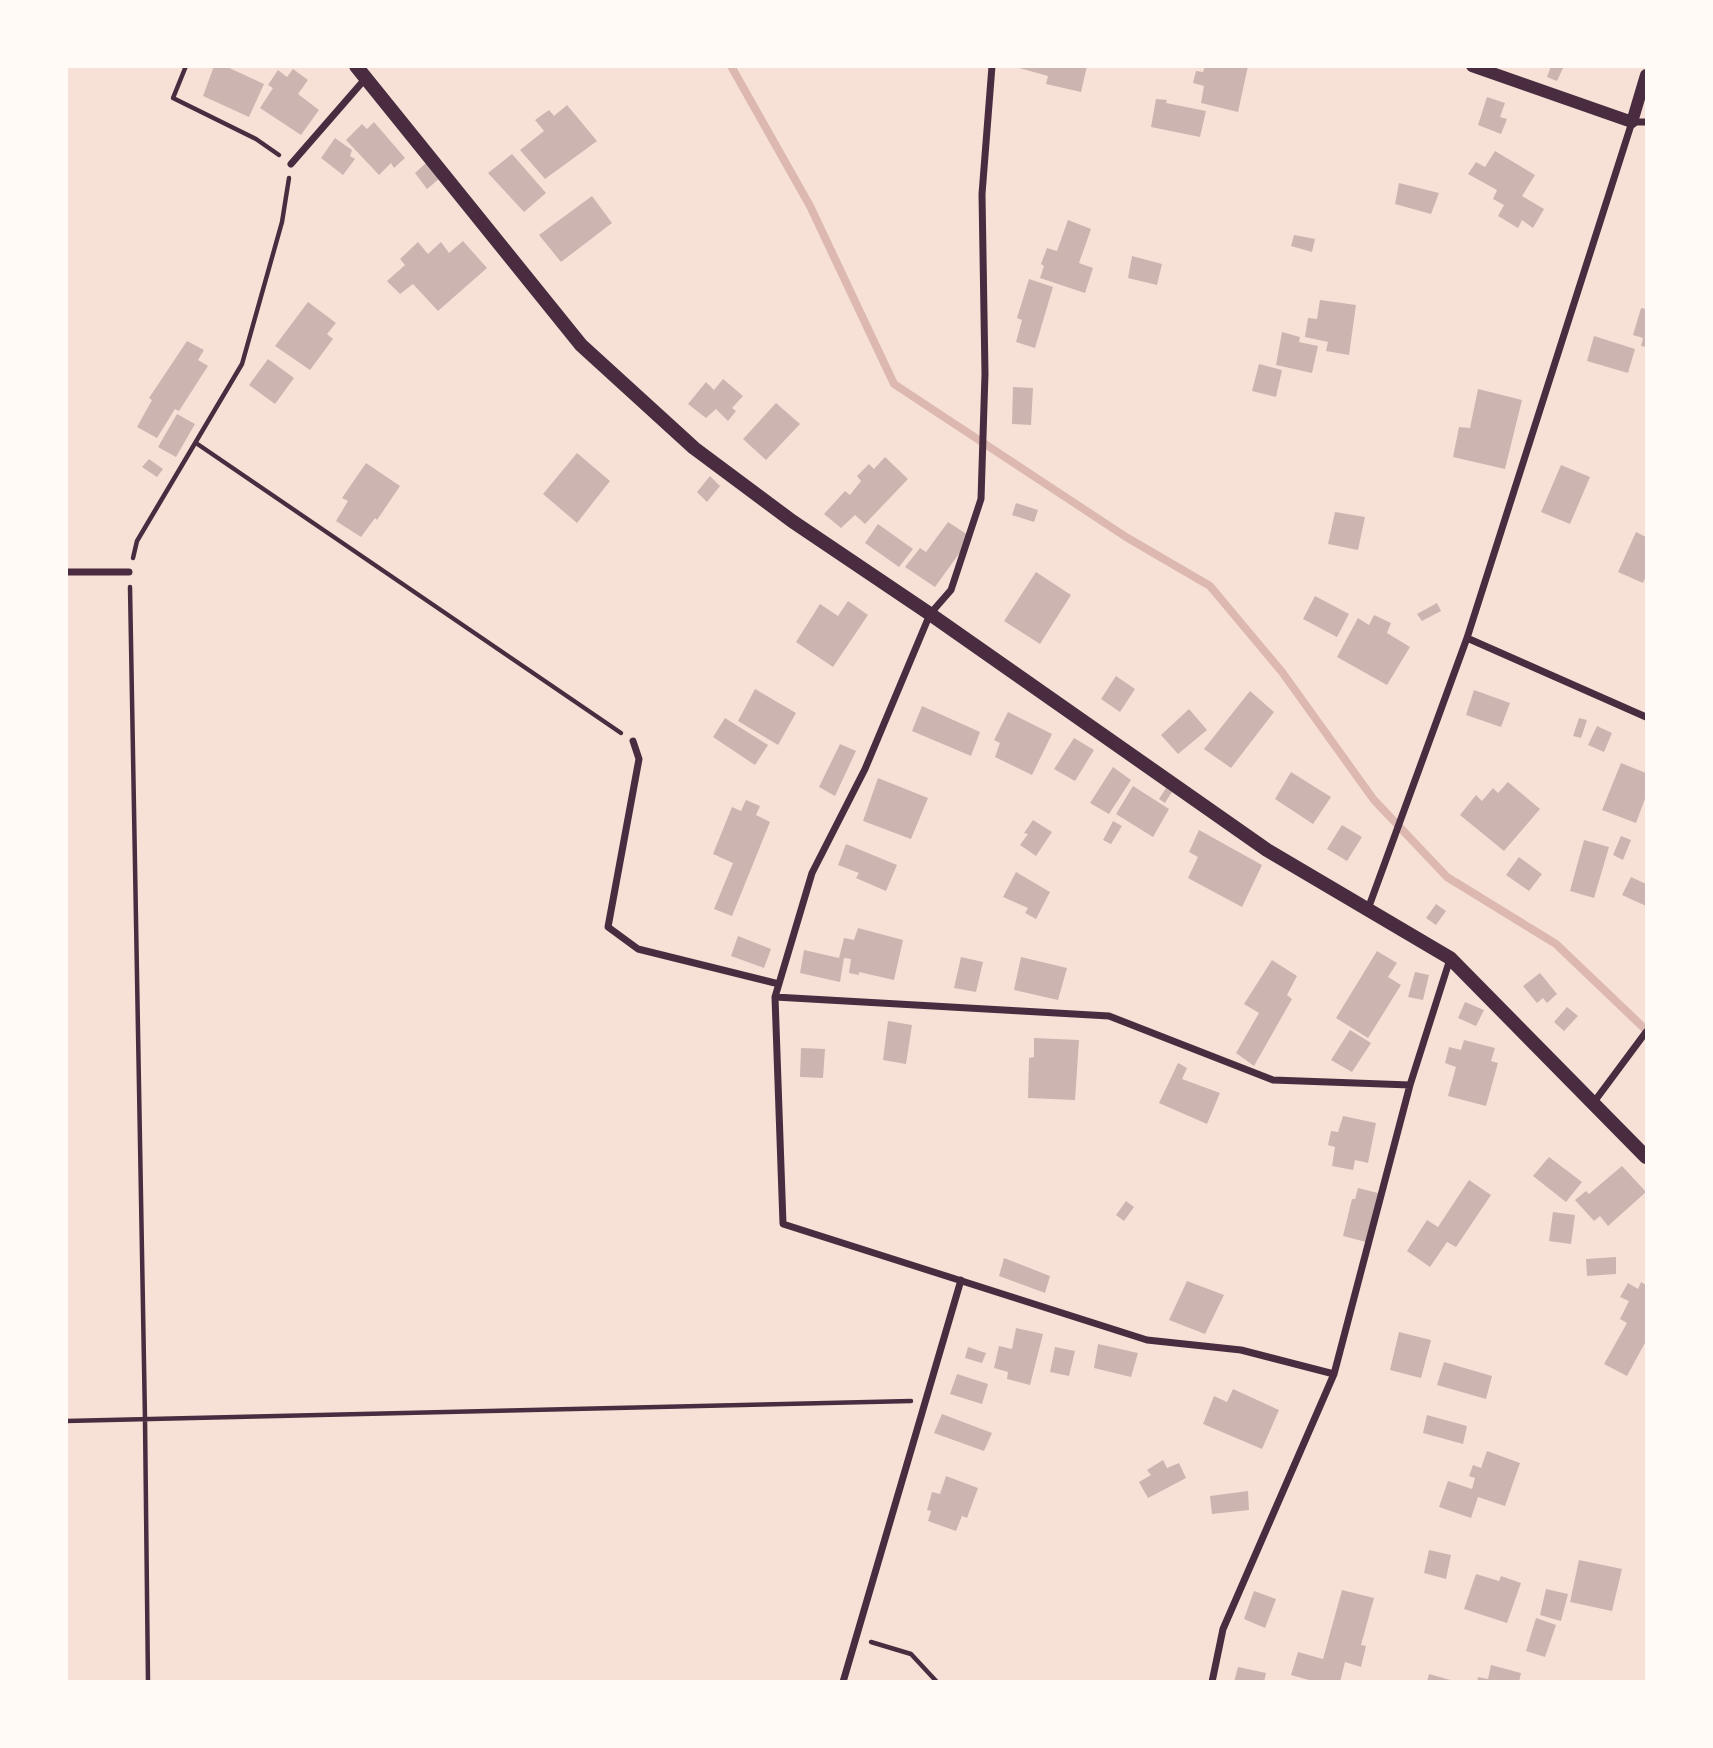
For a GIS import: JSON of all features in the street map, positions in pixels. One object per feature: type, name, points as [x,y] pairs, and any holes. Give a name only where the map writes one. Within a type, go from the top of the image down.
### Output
[{"type":"main road","points":[[355,66],[581,345],[695,448],[792,521],[930,614],[1267,850],[1450,958],[1647,1157]]},
{"type":"street","points":[[992,66],[982,194],[985,374],[981,499],[951,590],[930,614],[865,769],[811,873],[775,998],[783,1224],[1147,1340],[1241,1350],[1334,1374]]},
{"type":"street","points":[[1472,66],[1632,122],[1647,122]]},
{"type":"street","points":[[1368,909],[1466,638],[1647,75]]},
{"type":"street","points":[[291,164],[365,79]]},
{"type":"street","points":[[66,572],[129,572]]},
{"type":"street","points":[[1466,638],[1647,717]]},
{"type":"street","points":[[633,741],[639,759],[608,927],[638,949],[779,984]]},
{"type":"street","points":[[1212,1682],[1223,1629],[1334,1374],[1410,1085],[1450,958]]},
{"type":"street","points":[[775,998],[1109,1016],[1273,1080],[1410,1085]]},
{"type":"street","points":[[1594,1102],[1647,1032]]},
{"type":"street","points":[[843,1682],[961,1280]]},
{"type":"path","points":[[148,1682],[129,572],[137,541],[242,364],[282,222],[291,164],[256,139],[173,98],[186,66]]},
{"type":"path","points":[[196,443],[633,741]]},
{"type":"path","points":[[66,1421],[926,1401]]},
{"type":"path","points":[[856,1638],[911,1654],[937,1682]]},
{"type":"building","points":[[214,66],[225,66],[264,84],[249,117],[203,96]]},
{"type":"building","points":[[1012,66],[1087,66],[1081,92],[1046,84],[1048,76]]},
{"type":"building","points":[[1205,66],[1248,66],[1238,112],[1201,103],[1204,86],[1193,83],[1196,71],[1203,72]]},
{"type":"building","points":[[1551,66],[1564,66],[1557,81],[1547,77]]},
{"type":"building","points":[[293,69],[308,80],[298,94],[319,110],[301,135],[260,108],[273,88],[268,85],[278,70],[287,77]]},
{"type":"building","points":[[1487,97],[1505,103],[1500,117],[1507,119],[1501,134],[1478,125]]},
{"type":"building","points":[[1156,99],[1206,111],[1200,137],[1151,127]]},
{"type":"building","points":[[567,105],[597,141],[545,179],[520,150],[544,131],[535,120],[549,110],[554,116]]},
{"type":"building","points":[[374,122],[405,158],[394,168],[391,163],[379,175],[346,140],[362,124],[367,129]]},
{"type":"building","points":[[335,138],[352,150],[350,156],[355,159],[343,175],[321,158]]},
{"type":"building","points":[[1495,151],[1535,175],[1522,196],[1544,209],[1533,228],[1522,220],[1518,228],[1498,216],[1504,205],[1493,199],[1497,190],[1468,174],[1476,162],[1485,167]]},
{"type":"building","points":[[512,154],[546,193],[524,212],[488,173]]},
{"type":"building","points":[[426,163],[439,179],[427,189],[415,173]]},
{"type":"building","points":[[1399,183],[1439,193],[1431,214],[1395,204]]},
{"type":"building","points":[[592,196],[612,223],[561,262],[539,235]]},
{"type":"building","points":[[1068,220],[1091,229],[1079,263],[1093,268],[1085,293],[1040,278],[1044,266],[1041,264],[1047,248],[1057,251]]},
{"type":"building","points":[[1294,235],[1315,239],[1312,252],[1291,246]]},
{"type":"building","points":[[463,241],[487,268],[438,311],[413,284],[400,294],[387,281],[405,265],[400,259],[418,242],[428,254],[441,242],[449,253]]},
{"type":"building","points":[[1132,256],[1162,264],[1157,285],[1128,278]]},
{"type":"building","points":[[1029,279],[1053,287],[1035,348],[1016,342],[1022,320],[1017,318]]},
{"type":"building","points":[[1320,300],[1356,305],[1349,355],[1326,351],[1328,342],[1305,337],[1308,318],[1317,319]]},
{"type":"building","points":[[308,302],[336,323],[327,334],[333,339],[310,370],[275,346]]},
{"type":"building","points":[[1641,308],[1646,309],[1646,347],[1641,346],[1643,338],[1633,335]]},
{"type":"building","points":[[1282,332],[1300,337],[1299,342],[1318,346],[1312,373],[1276,365]]},
{"type":"building","points":[[1594,336],[1635,349],[1628,373],[1587,361]]},
{"type":"building","points":[[187,341],[204,350],[198,360],[208,366],[179,411],[175,409],[157,438],[137,427],[152,400],[149,398]]},
{"type":"building","points":[[268,359],[294,378],[275,404],[249,385]]},
{"type":"building","points":[[1259,364],[1282,370],[1276,397],[1252,391]]},
{"type":"building","points":[[723,379],[743,396],[732,408],[736,411],[728,421],[716,409],[706,418],[688,404],[706,382],[714,390]]},
{"type":"building","points":[[1013,387],[1033,388],[1031,425],[1012,424]]},
{"type":"building","points":[[1478,389],[1522,400],[1505,469],[1453,457],[1459,427],[1470,428]]},
{"type":"building","points":[[776,403],[800,424],[766,460],[743,439]]},
{"type":"building","points":[[177,414],[195,424],[176,457],[158,447]]},
{"type":"building","points":[[577,453],[610,481],[577,523],[543,494]]},
{"type":"building","points":[[885,457],[908,479],[865,524],[855,515],[841,528],[824,514],[845,491],[850,495],[861,481],[857,476],[869,464],[874,469]]},
{"type":"building","points":[[149,459],[163,469],[157,477],[142,467]]},
{"type":"building","points":[[366,463],[400,486],[377,520],[375,518],[361,537],[336,521],[348,501],[342,498]]},
{"type":"building","points":[[1561,465],[1590,477],[1570,524],[1541,512]]},
{"type":"building","points":[[710,476],[720,486],[707,502],[697,492]]},
{"type":"building","points":[[1016,503],[1038,510],[1034,522],[1012,515]]},
{"type":"building","points":[[1335,512],[1365,517],[1358,550],[1328,544]]},
{"type":"building","points":[[948,522],[971,537],[935,587],[905,567],[920,548],[926,552]]},
{"type":"building","points":[[878,524],[913,549],[899,567],[865,543]]},
{"type":"building","points":[[1636,532],[1646,537],[1646,576],[1643,583],[1618,572]]},
{"type":"building","points":[[1036,572],[1071,595],[1040,644],[1004,621]]},
{"type":"building","points":[[1315,596],[1349,614],[1337,637],[1303,619]]},
{"type":"building","points":[[848,601],[868,615],[833,667],[796,642],[820,604],[838,616]]},
{"type":"building","points":[[1437,603],[1441,611],[1422,621],[1417,614]]},
{"type":"building","points":[[1374,615],[1391,623],[1387,633],[1410,647],[1387,685],[1337,657],[1358,618],[1369,625]]},
{"type":"building","points":[[1116,676],[1135,689],[1120,712],[1101,699]]},
{"type":"building","points":[[755,689],[796,713],[778,745],[738,721]]},
{"type":"building","points":[[1474,690],[1510,703],[1501,727],[1466,715]]},
{"type":"building","points":[[1250,691],[1274,712],[1231,768],[1204,749]]},
{"type":"building","points":[[922,706],[980,732],[971,756],[912,731]]},
{"type":"building","points":[[1189,709],[1207,730],[1178,754],[1161,735]]},
{"type":"building","points":[[1008,712],[1052,734],[1032,775],[995,757],[1000,743],[994,740]]},
{"type":"building","points":[[725,718],[768,745],[755,765],[713,737]]},
{"type":"building","points":[[1579,718],[1587,720],[1581,738],[1573,736]]},
{"type":"building","points":[[1597,726],[1612,733],[1604,752],[1588,745]]},
{"type":"building","points":[[1074,738],[1094,750],[1075,781],[1054,769]]},
{"type":"building","points":[[840,744],[856,751],[835,796],[819,787]]},
{"type":"building","points":[[1621,763],[1646,773],[1646,796],[1636,823],[1602,810]]},
{"type":"building","points":[[1113,767],[1131,780],[1109,814],[1090,803]]},
{"type":"building","points":[[1291,772],[1331,797],[1313,824],[1275,799]]},
{"type":"building","points":[[878,778],[928,798],[911,839],[863,821]]},
{"type":"building","points":[[1508,782],[1540,809],[1504,851],[1460,815],[1476,795],[1482,801],[1493,788],[1498,793]]},
{"type":"building","points":[[1133,786],[1169,809],[1153,837],[1116,814]]},
{"type":"building","points":[[1166,788],[1172,792],[1165,803],[1159,799]]},
{"type":"building","points":[[746,800],[760,806],[756,815],[770,822],[732,916],[714,909],[733,863],[713,854],[732,807],[741,811]]},
{"type":"building","points":[[1033,820],[1052,832],[1036,856],[1020,845]]},
{"type":"building","points":[[1113,821],[1122,826],[1111,844],[1103,840]]},
{"type":"building","points":[[1342,825],[1362,837],[1347,861],[1327,849]]},
{"type":"building","points":[[1199,830],[1262,865],[1242,907],[1188,878],[1198,857],[1189,852]]},
{"type":"building","points":[[1621,836],[1631,840],[1623,860],[1613,855]]},
{"type":"building","points":[[1584,840],[1609,847],[1594,898],[1570,891]]},
{"type":"building","points":[[846,844],[897,865],[886,891],[856,878],[859,873],[838,865]]},
{"type":"building","points":[[1519,857],[1542,874],[1529,891],[1506,875]]},
{"type":"building","points":[[1016,872],[1050,892],[1036,919],[1025,913],[1028,908],[1003,897]]},
{"type":"building","points":[[1631,877],[1646,884],[1646,906],[1622,895]]},
{"type":"building","points":[[1436,904],[1446,911],[1436,925],[1426,918]]},
{"type":"building","points":[[858,928],[903,940],[894,980],[859,972],[859,975],[849,973],[851,959],[844,958],[840,982],[800,973],[804,950],[839,958],[844,938],[854,940]]},
{"type":"building","points":[[738,936],[771,949],[764,968],[731,956]]},
{"type":"building","points":[[1377,951],[1397,963],[1388,977],[1401,985],[1368,1038],[1336,1018]]},
{"type":"building","points":[[961,957],[983,962],[976,992],[954,988]]},
{"type":"building","points":[[1021,957],[1067,968],[1058,1000],[1014,990]]},
{"type":"building","points":[[1272,960],[1297,976],[1287,995],[1292,999],[1254,1066],[1236,1053],[1259,1013],[1244,1004]]},
{"type":"building","points":[[1415,972],[1429,975],[1423,1000],[1408,997]]},
{"type":"building","points":[[1540,973],[1557,994],[1547,1003],[1543,998],[1537,1003],[1523,986]]},
{"type":"building","points":[[1465,1002],[1484,1010],[1476,1026],[1458,1018]]},
{"type":"building","points":[[1567,1007],[1578,1016],[1564,1031],[1554,1022]]},
{"type":"building","points":[[888,1021],[912,1025],[906,1064],[883,1060]]},
{"type":"building","points":[[1350,1030],[1371,1043],[1352,1072],[1331,1060]]},
{"type":"building","points":[[1034,1038],[1079,1040],[1075,1100],[1028,1098],[1029,1058],[1034,1057]]},
{"type":"building","points":[[1464,1040],[1495,1048],[1491,1061],[1498,1063],[1486,1106],[1448,1096],[1456,1067],[1445,1063],[1449,1047],[1461,1050]]},
{"type":"building","points":[[801,1048],[825,1049],[823,1078],[800,1077]]},
{"type":"building","points":[[1178,1063],[1187,1068],[1182,1079],[1220,1093],[1207,1124],[1159,1103]]},
{"type":"building","points":[[1343,1116],[1376,1123],[1368,1163],[1355,1160],[1353,1170],[1332,1166],[1335,1147],[1328,1145],[1331,1131],[1338,1132]]},
{"type":"building","points":[[1549,1157],[1582,1182],[1566,1202],[1533,1176]]},
{"type":"building","points":[[1622,1166],[1646,1192],[1608,1226],[1600,1216],[1594,1221],[1575,1200],[1586,1191],[1589,1194]]},
{"type":"building","points":[[1469,1180],[1491,1195],[1456,1247],[1447,1242],[1430,1267],[1407,1251],[1427,1220],[1438,1227]]},
{"type":"building","points":[[1358,1188],[1378,1193],[1366,1242],[1343,1236],[1352,1199],[1355,1199]]},
{"type":"building","points":[[1126,1201],[1134,1207],[1124,1221],[1116,1215]]},
{"type":"building","points":[[1553,1212],[1575,1215],[1571,1244],[1549,1241]]},
{"type":"building","points":[[1616,1257],[1616,1274],[1587,1276],[1586,1259]]},
{"type":"building","points":[[1004,1258],[1050,1276],[1045,1293],[999,1276]]},
{"type":"building","points":[[1187,1281],[1224,1295],[1205,1334],[1169,1320]]},
{"type":"building","points":[[1641,1282],[1646,1285],[1646,1341],[1627,1376],[1604,1364],[1627,1323],[1620,1319],[1629,1301],[1620,1297],[1628,1283],[1638,1289]]},
{"type":"building","points":[[1016,1328],[1043,1334],[1030,1385],[1007,1379],[1008,1372],[994,1368],[999,1346],[1012,1349]]},
{"type":"building","points":[[1399,1332],[1431,1340],[1421,1378],[1390,1370]]},
{"type":"building","points":[[1098,1344],[1138,1353],[1131,1377],[1094,1368]]},
{"type":"building","points":[[968,1347],[986,1353],[982,1363],[965,1358]]},
{"type":"building","points":[[1055,1347],[1075,1351],[1069,1376],[1050,1372]]},
{"type":"building","points":[[1444,1362],[1492,1376],[1486,1399],[1437,1385]]},
{"type":"building","points":[[957,1374],[988,1384],[982,1404],[950,1394]]},
{"type":"building","points":[[1233,1389],[1279,1410],[1262,1449],[1203,1424],[1214,1396],[1227,1402]]},
{"type":"building","points":[[942,1414],[992,1433],[984,1451],[934,1433]]},
{"type":"building","points":[[1427,1415],[1467,1426],[1463,1444],[1423,1433]]},
{"type":"building","points":[[1487,1451],[1520,1463],[1505,1506],[1478,1497],[1471,1518],[1439,1507],[1448,1481],[1472,1489],[1475,1478],[1469,1476],[1473,1465],[1481,1468]]},
{"type":"building","points":[[1163,1460],[1167,1468],[1179,1463],[1186,1478],[1148,1498],[1139,1482],[1151,1475],[1147,1470]]},
{"type":"building","points":[[946,1476],[978,1488],[967,1518],[962,1516],[956,1531],[928,1521],[931,1511],[927,1510],[932,1492],[940,1494]]},
{"type":"building","points":[[1248,1491],[1249,1510],[1212,1514],[1210,1496]]},
{"type":"building","points":[[1429,1550],[1451,1555],[1446,1579],[1424,1573]]},
{"type":"building","points":[[1579,1560],[1622,1569],[1612,1611],[1570,1602]]},
{"type":"building","points":[[1476,1574],[1499,1581],[1501,1576],[1521,1583],[1507,1623],[1464,1609]]},
{"type":"building","points":[[1546,1589],[1568,1594],[1561,1621],[1540,1615]]},
{"type":"building","points":[[1342,1590],[1374,1598],[1361,1645],[1366,1646],[1361,1667],[1345,1662],[1340,1682],[1316,1682],[1291,1675],[1298,1652],[1323,1659]]},
{"type":"building","points":[[1254,1591],[1276,1599],[1265,1628],[1244,1619]]},
{"type":"building","points":[[1536,1618],[1556,1625],[1545,1657],[1526,1651]]},
{"type":"building","points":[[1491,1665],[1521,1673],[1519,1682],[1477,1682],[1478,1677],[1488,1679]]},
{"type":"building","points":[[1238,1667],[1266,1673],[1264,1682],[1234,1682]]},
{"type":"building","points":[[1429,1674],[1454,1681],[1454,1682],[1427,1682]]},
{"type":"waterway","points":[[731,66],[810,206],[894,384],[1126,537],[1210,586],[1282,672],[1374,800],[1447,877],[1556,944],[1646,1030]]}]
